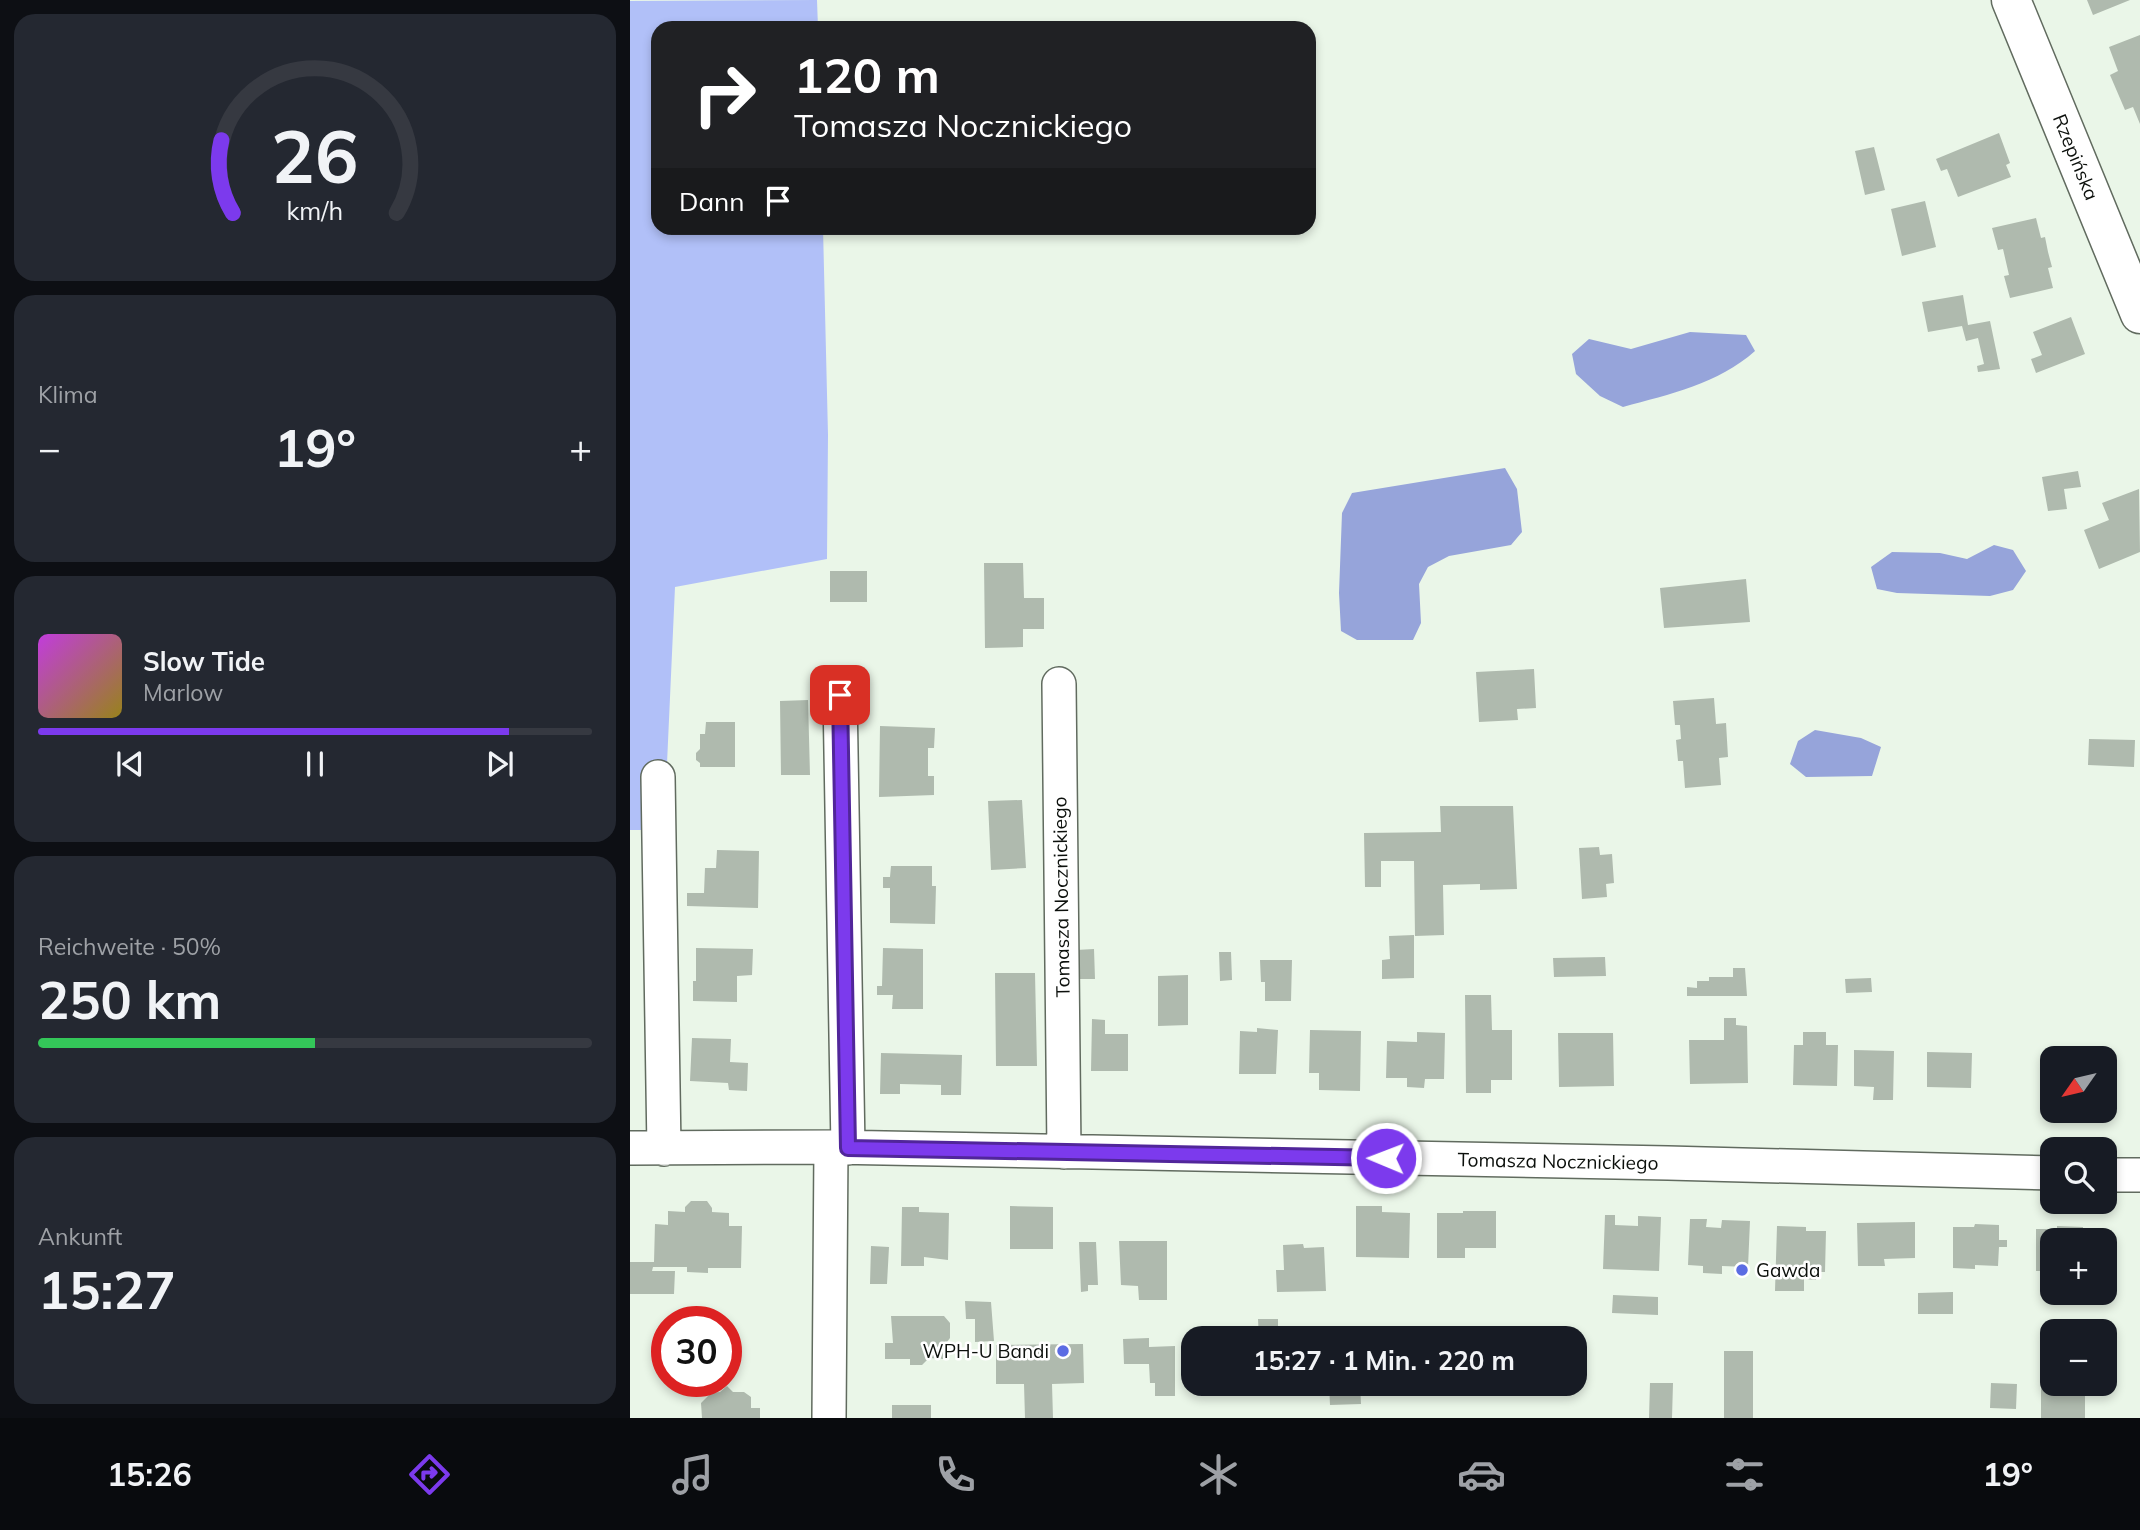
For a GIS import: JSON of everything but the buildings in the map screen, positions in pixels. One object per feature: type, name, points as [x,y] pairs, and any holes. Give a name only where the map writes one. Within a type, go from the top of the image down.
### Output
[{"type":"street","name":"Rzepińska","points":[[2011,0],[2140,314]]},
{"type":"street","name":"Tomasza Nocznickiego","points":[[1059,684],[1064,1152]]},
{"type":"street","points":[[829,1418],[840,1147],[840,695]]},
{"type":"street","points":[[657,777],[664,1149]]},
{"type":"street","name":"Tomasza Nocznickiego","points":[[630,1148],[840,1147],[2040,1173]]},
{"type":"street","points":[[2117,1175],[2140,1175]]},
{"type":"shaded area","points":[[817,0],[818,21],[651,21],[651,235],[823,235],[828,435],[827,559],[675,587],[664,830],[630,830],[630,1]]},
{"type":"shaded area","points":[[1690,332],[1746,335],[1755,351],[1709,380],[1623,407],[1600,396],[1576,374],[1572,354],[1589,339],[1631,349]]},
{"type":"shaded area","points":[[1505,468],[1517,489],[1522,532],[1511,545],[1449,556],[1428,567],[1419,584],[1421,623],[1413,640],[1357,640],[1341,631],[1339,593],[1342,513],[1352,493]]},
{"type":"shaded area","points":[[1994,545],[2013,550],[2026,571],[2013,590],[1990,596],[1897,593],[1877,589],[1871,567],[1892,552],[1940,553],[1967,559]]},
{"type":"shaded area","points":[[1815,730],[1861,738],[1881,747],[1872,776],[1806,777],[1790,764],[1798,741]]},
{"type":"place","name":"Gawda","points":[[1742,1270]]},
{"type":"place","name":"WPH-U Bandi","points":[[1063,1351]]},
{"type":"route","points":[[840,695],[848,1148],[1386,1158]]}]
